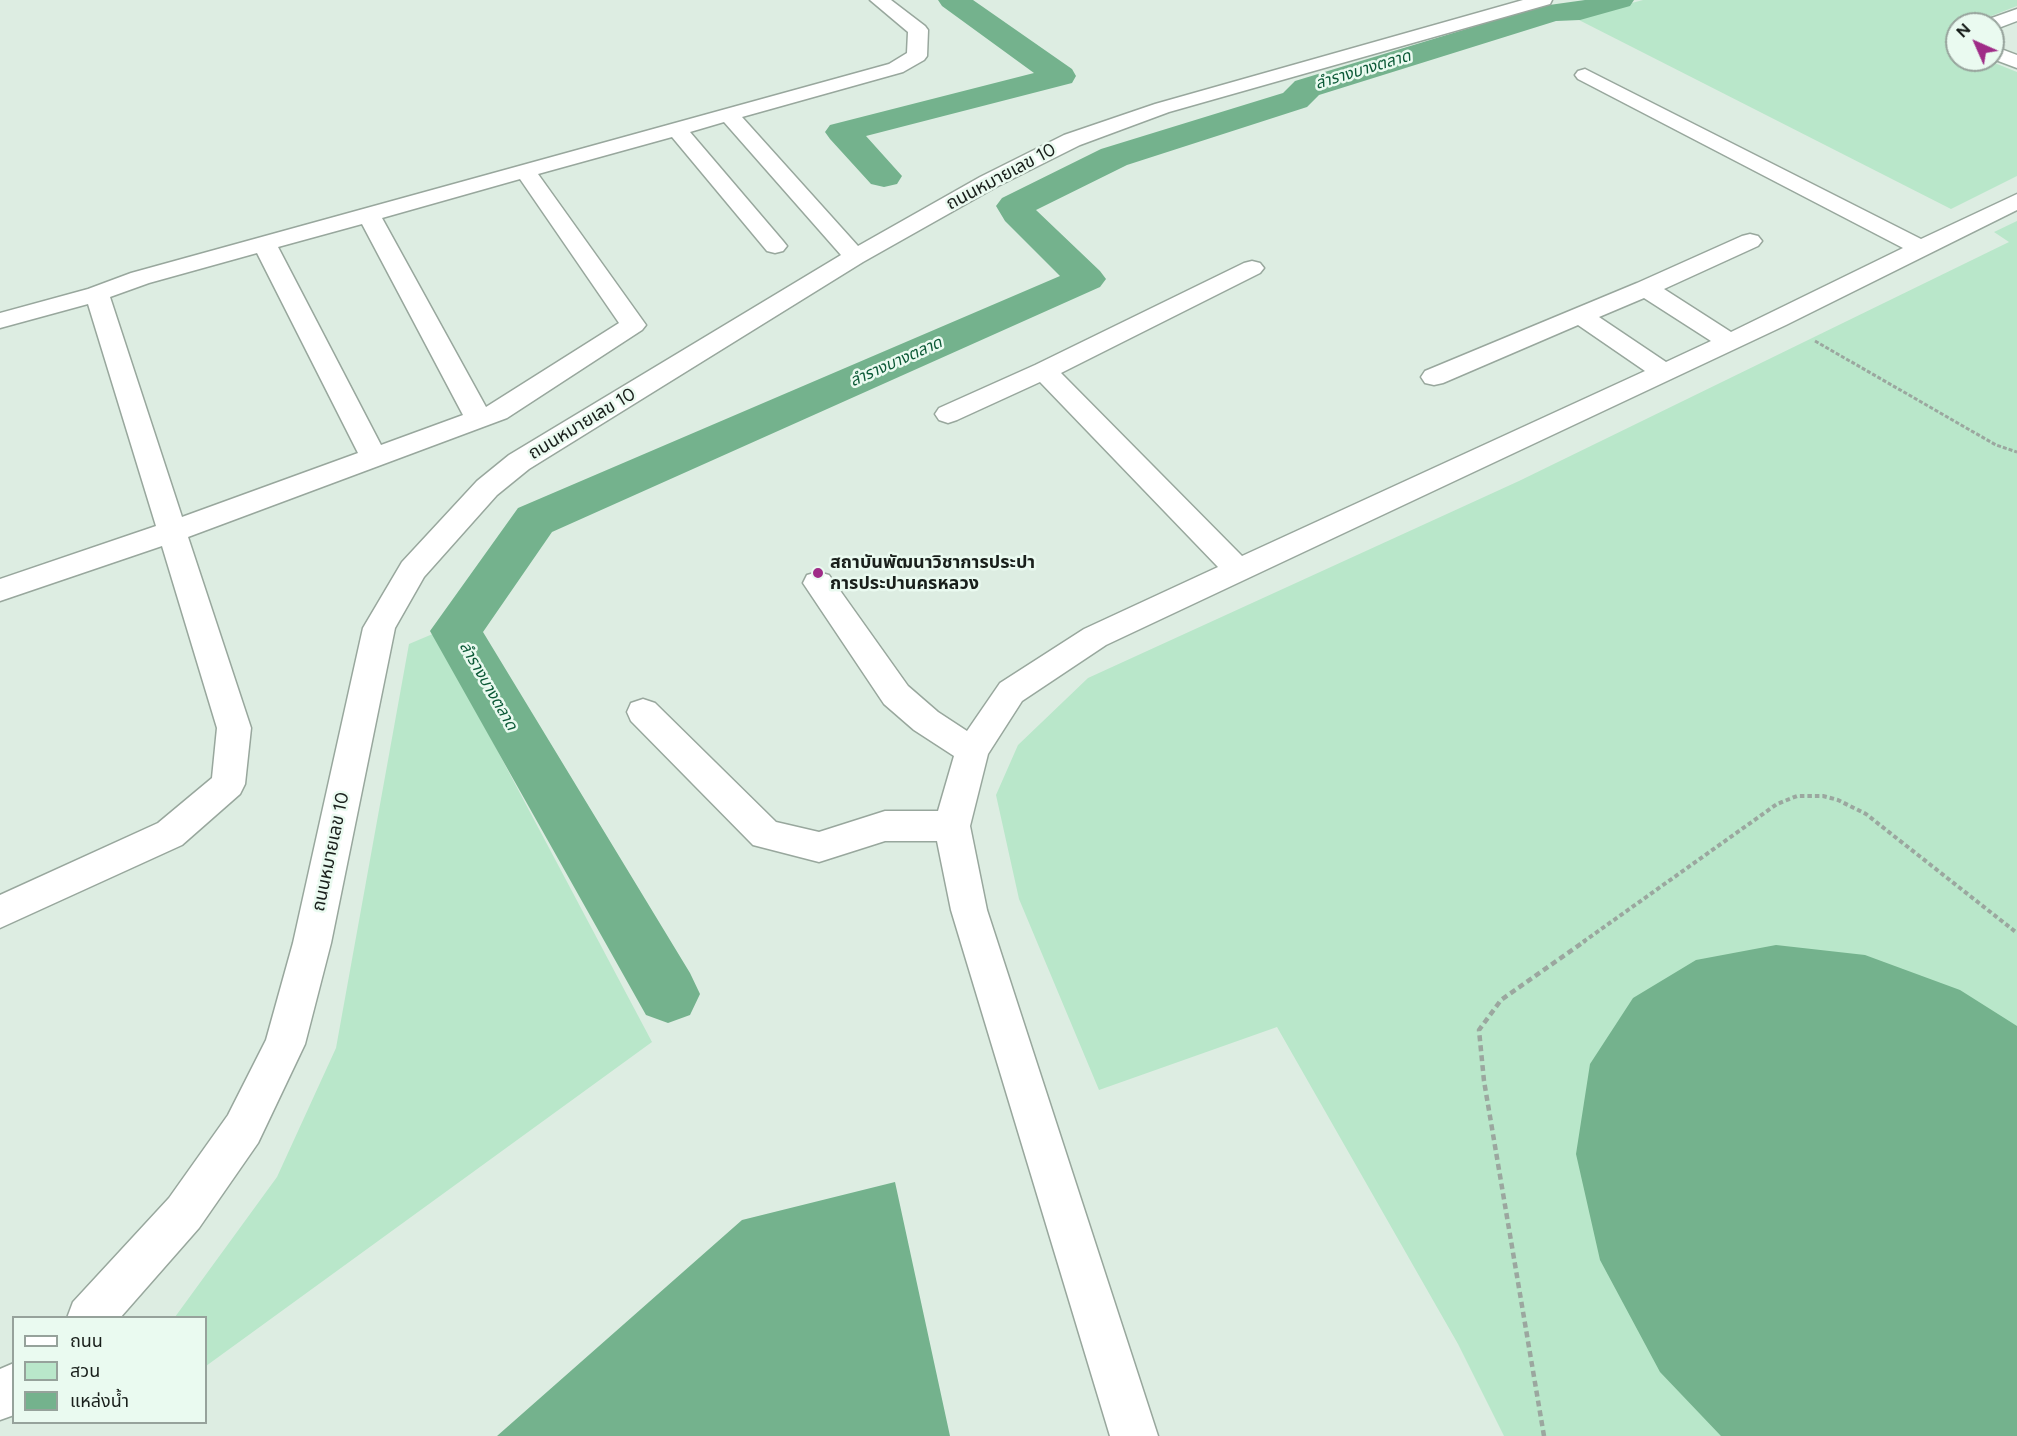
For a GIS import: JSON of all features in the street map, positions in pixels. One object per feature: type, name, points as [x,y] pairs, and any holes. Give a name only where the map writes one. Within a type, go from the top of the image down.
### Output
[{"type":"street","points":[[0,320],[97,294],[140,278],[264,243],[896,68],[917,56],[918,30],[879,0]]},
{"type":"street","name":"ถนนหมายเลข 10","points":[[91,1316],[184,1213],[243,1130],[285,1044],[312,943],[379,628],[413,570],[487,488],[519,462],[855,257],[988,182],[1072,140],[1162,108],[1543,0]]},
{"type":"street","points":[[1585,75],[1920,248]]},
{"type":"street","points":[[728,114],[775,246]]},
{"type":"street","points":[[677,129],[750,176],[855,257]]},
{"type":"street","points":[[0,590],[174,531],[498,412],[633,325],[525,171]]},
{"type":"street","points":[[1134,1436],[969,910],[952,826],[972,751],[1011,692],[1095,637],[1237,569],[1777,320],[2017,201]]},
{"type":"street","points":[[369,214],[479,419]]},
{"type":"street","points":[[1434,377],[1581,316],[1750,241]]},
{"type":"street","points":[[264,243],[374,458]]},
{"type":"street","points":[[948,414],[1044,371],[1252,268]]},
{"type":"street","points":[[1646,288],[1730,342]]},
{"type":"street","points":[[0,912],[170,834],[228,784],[234,728],[174,531],[97,294]]},
{"type":"street","points":[[1581,316],[1663,372]]},
{"type":"street","points":[[1044,371],[1237,569]]},
{"type":"street","points":[[818,583],[896,695],[926,720],[972,751]]},
{"type":"street","points":[[643,712],[765,834],[819,847],[885,826],[952,826]]},
{"type":"street","points":[[0,1397],[12,1388]]},
{"type":"path","points":[[1777,320],[1996,445],[2017,452]]},
{"type":"path","points":[[1544,1436],[1482,1071],[1479,1030],[1501,1000],[1777,804],[1797,796],[1830,798],[1866,814],[2017,933]]},
{"type":"green space","points":[[1643,0],[2017,0],[2017,6],[2002,12],[1945,12],[1945,72],[2005,72],[2005,67],[2017,72],[2017,176],[1951,209],[1575,18]]},
{"type":"green space","points":[[2017,221],[2017,1436],[1504,1436],[1458,1344],[1277,1027],[1099,1090],[1019,899],[996,795],[1018,745],[1088,678],[1519,481],[2009,242],[1994,232]]},
{"type":"green space","points":[[435,633],[652,1042],[207,1365],[207,1316],[176,1316],[277,1177],[336,1048],[409,644]]},
{"type":"water","points":[[1776,945],[1865,955],[1960,990],[2017,1026],[2017,1436],[1721,1436],[1660,1372],[1600,1260],[1576,1154],[1590,1064],[1633,998],[1696,960]]},
{"type":"water","points":[[895,1182],[950,1436],[497,1436],[742,1220]]},
{"type":"waterway","points":[[884,176],[842,132],[1060,76],[953,0]]},
{"type":"waterway","name":"ลำรางบางตลาด","points":[[668,994],[456,631],[535,520],[1086,279],[1018,213],[1015,206],[1114,157],[1295,100],[1307,88],[1553,12],[1580,11],[1619,0]]},
{"type":"place","name":"สถาบันพัฒนาวิชาการประปา การประปานครหลวง","points":[[818,573]]}]
